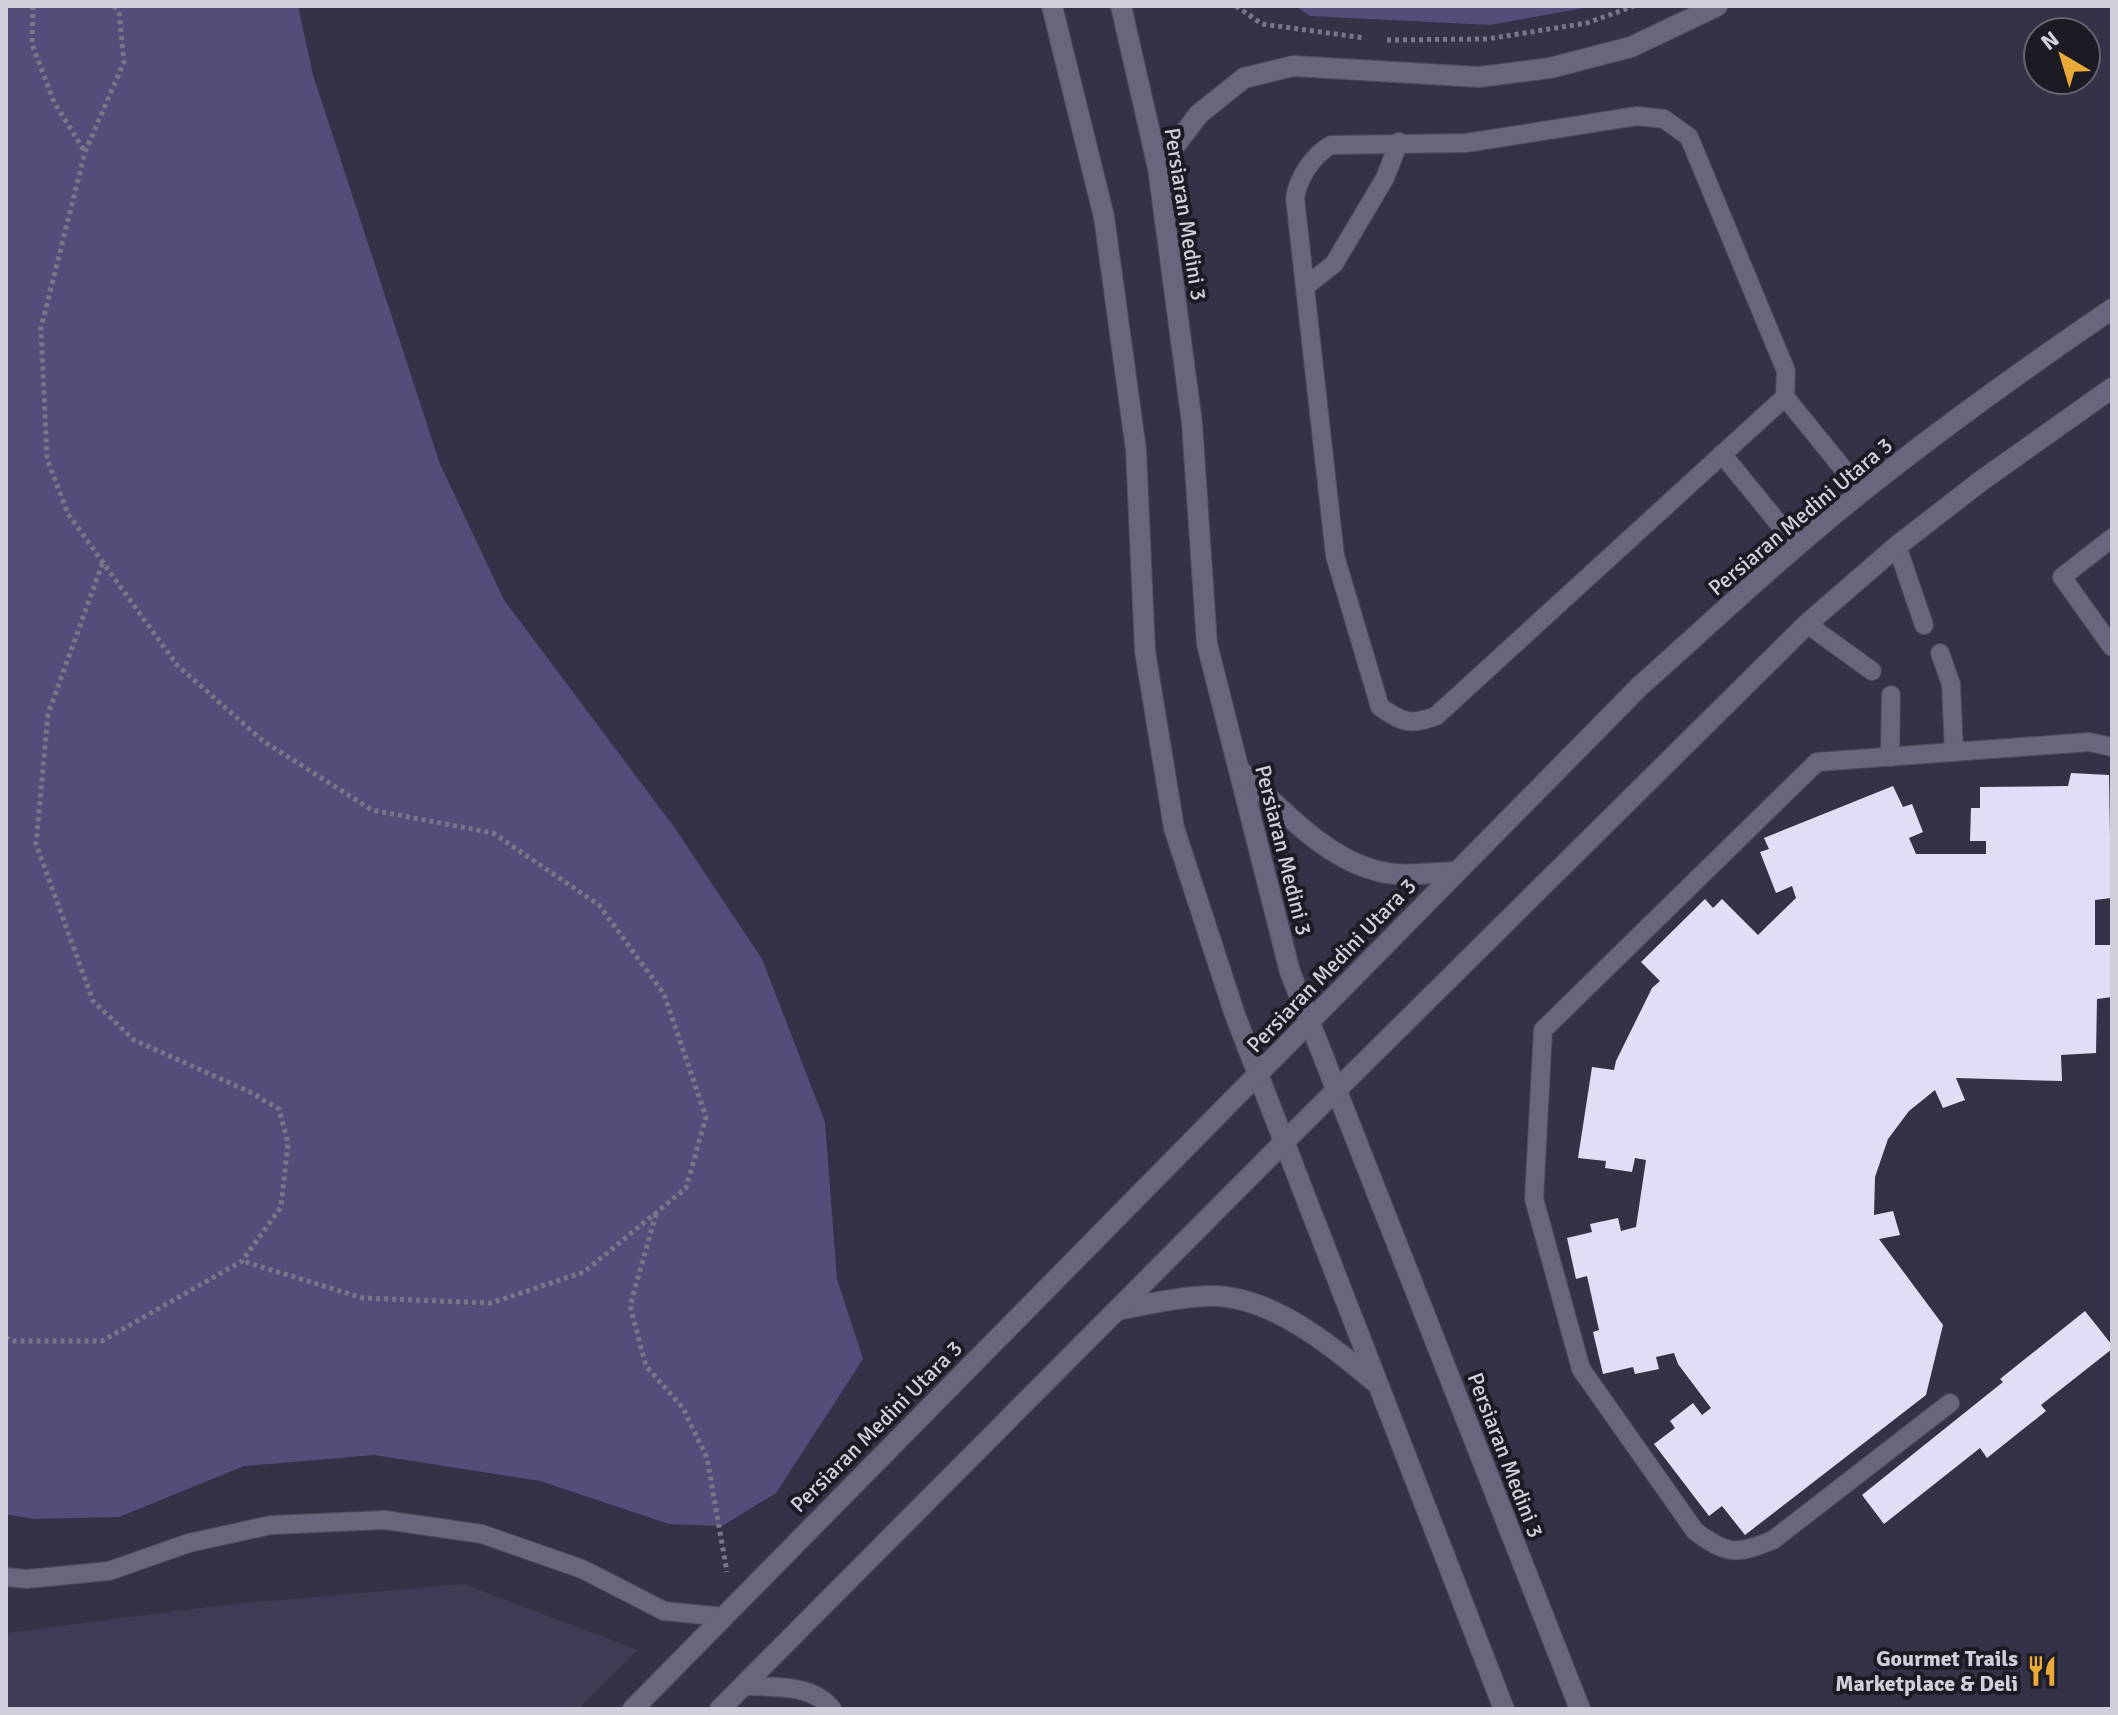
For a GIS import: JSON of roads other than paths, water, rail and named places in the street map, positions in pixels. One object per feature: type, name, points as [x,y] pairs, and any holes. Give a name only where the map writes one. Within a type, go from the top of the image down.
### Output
[{"type":"street","points":[[1052,6],[1104,217],[1136,450],[1145,651],[1174,828],[1235,1015],[1504,1709]]},
{"type":"street","name":"Persiaran Medini 3","points":[[1121,6],[1158,168],[1192,423],[1207,644],[1290,972],[1580,1709]]},
{"type":"street","points":[[1158,168],[1199,114],[1244,78],[1293,66],[1479,77],[1550,68],[1631,47],[1717,6]]},
{"type":"street","name":"Persiaran Medini Utara 3","points":[[633,1709],[1639,687],[1862,492],[1997,387],[2112,309]]},
{"type":"street","points":[[720,1709],[1284,1142],[1807,624],[1897,546],[1981,481],[2112,388]]},
{"type":"street","points":[[1239,770],[1333,852],[1375,871],[1409,874],[1455,872]]},
{"type":"street","points":[[1118,1310],[1212,1296],[1249,1303],[1291,1320],[1321,1337],[1378,1385]]},
{"type":"lane","points":[[1785,397],[1436,716],[1418,723],[1399,720],[1380,707],[1335,556],[1295,198],[1297,187],[1308,167],[1321,151],[1331,145],[1466,143],[1637,116],[1664,119],[1689,137],[1786,371],[1785,397],[1862,492]]},
{"type":"lane","points":[[1306,286],[1334,264],[1385,178],[1399,142]]},
{"type":"lane","points":[[1722,454],[1797,546]]},
{"type":"lane","points":[[2112,538],[2062,577],[2112,647]]},
{"type":"lane","points":[[1897,546],[1924,625]]},
{"type":"lane","points":[[1807,624],[1872,671]]},
{"type":"lane","points":[[1940,653],[1951,684],[1954,752]]},
{"type":"lane","points":[[1890,757],[1891,695]]},
{"type":"lane","points":[[1950,1403],[1773,1540],[1746,1551],[1718,1548],[1695,1531],[1581,1369],[1534,1199],[1543,1030],[1817,762],[2089,742],[2112,747]]},
{"type":"lane","points":[[6,1577],[27,1579],[109,1571],[189,1543],[271,1525],[385,1520],[482,1534],[582,1569],[664,1611],[728,1611]]},
{"type":"lane","points":[[745,1686],[791,1688],[825,1700],[832,1709]]},
{"type":"place","name":"Gourmet Trails Marketplace & Deli","points":[[2042,1671]]}]
